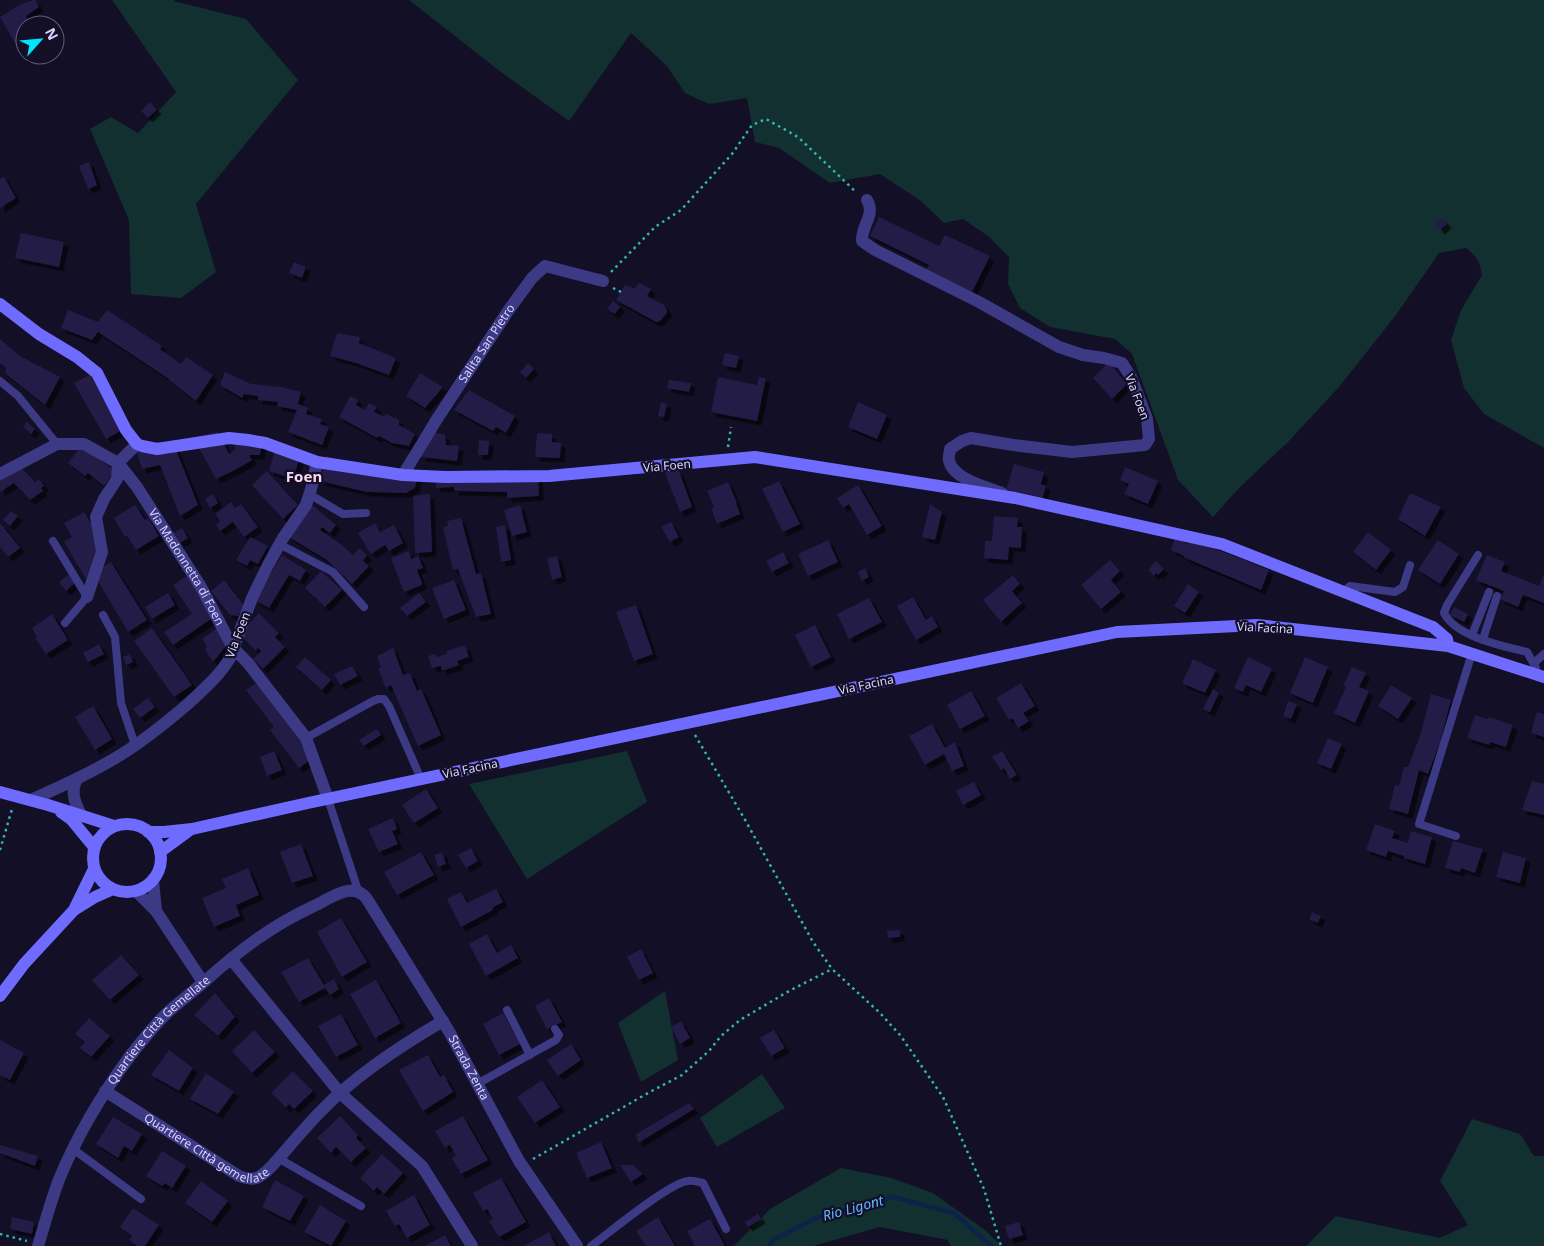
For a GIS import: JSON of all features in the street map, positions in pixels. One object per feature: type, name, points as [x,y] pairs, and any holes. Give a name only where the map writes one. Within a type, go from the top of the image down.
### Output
[{"type":"main road","points":[[0,304],[39,334],[77,357],[97,373],[126,430],[137,444]]},
{"type":"main road","name":"Via Foen","points":[[137,444],[157,449],[229,438],[248,440],[265,443],[317,462],[403,475],[445,478],[549,476],[755,457],[1015,498],[1222,544],[1433,627],[1447,639],[1448,646]]},
{"type":"main road","name":"Via Facina","points":[[148,832],[192,829],[1117,632],[1257,626],[1448,646],[1538,671]]},
{"type":"main road","points":[[0,792],[114,826]]},
{"type":"main road","points":[[48,805],[72,820],[94,847]]},
{"type":"main road","points":[[127,824],[138,826],[154,837],[160,852],[160,866],[153,880],[136,891],[128,892],[113,889],[99,878],[94,869],[94,847],[106,830],[114,826],[127,824]]},
{"type":"main road","name":"Via Facina","points":[[160,852],[192,829]]},
{"type":"main road","points":[[74,910],[94,869]]},
{"type":"main road","points":[[0,996],[24,964],[74,910],[113,889]]},
{"type":"street","name":"Via Foen","points":[[867,200],[871,206],[870,215],[862,234],[862,241],[876,250],[979,302],[1058,347],[1083,355],[1122,363],[1131,377],[1147,419],[1149,439],[1145,445],[1072,452],[971,438],[950,448],[948,459],[951,467],[962,478],[1015,498]]},
{"type":"street","name":"Salita San Pietro","points":[[403,475],[437,419],[532,278],[545,266],[602,281]]},
{"type":"street","points":[[0,474],[57,444],[84,444],[118,463]]},
{"type":"street","points":[[88,597],[102,552],[96,517],[104,499],[117,479],[118,463],[137,444]]},
{"type":"street","name":"Via Foen","points":[[31,800],[77,779],[122,754],[165,724],[204,689],[225,666],[230,658],[252,598],[279,544],[306,505],[317,462]]},
{"type":"street","name":"Via Madonnetta di Foen","points":[[118,463],[137,486],[201,587],[233,648],[248,663],[306,738],[328,799]]},
{"type":"street","points":[[77,779],[74,785],[74,799],[82,815]]},
{"type":"street","points":[[153,880],[156,911]]},
{"type":"street","name":"Quartiere Città Gemellate","points":[[39,1245],[54,1194],[88,1118],[105,1091],[159,1021],[230,959],[262,934],[293,916],[347,890],[358,890]]},
{"type":"street","name":"Strada Zenta","points":[[358,890],[364,894],[443,1021],[522,1166],[576,1246]]},
{"type":"street","points":[[136,891],[156,911],[203,982]]},
{"type":"street","points":[[230,959],[340,1093],[422,1166],[472,1246]]},
{"type":"street","name":"Quartiere Città gemellate","points":[[105,1091],[239,1176],[246,1179],[258,1178],[340,1093],[393,1052],[443,1021]]},
{"type":"lane","points":[[0,381],[18,396],[57,444]]},
{"type":"lane","points":[[309,494],[343,514],[366,513]]},
{"type":"lane","points":[[53,541],[88,597],[65,623]]},
{"type":"lane","points":[[279,544],[333,572],[364,607]]},
{"type":"lane","points":[[1478,555],[1444,613],[1454,625],[1472,635],[1527,652],[1538,671]]},
{"type":"lane","points":[[1343,592],[1350,586],[1395,592],[1403,587],[1410,565]]},
{"type":"lane","points":[[1472,635],[1489,592]]},
{"type":"lane","points":[[1483,639],[1497,596]]},
{"type":"lane","points":[[103,614],[115,637],[121,704],[135,745]]},
{"type":"lane","points":[[1456,836],[1419,824],[1472,653]]},
{"type":"lane","points":[[1538,671],[1544,654]]},
{"type":"lane","points":[[306,738],[378,699],[384,700],[389,706],[421,779]]},
{"type":"lane","points":[[328,799],[358,890]]},
{"type":"lane","points":[[507,1010],[530,1055]]},
{"type":"lane","points":[[478,1084],[556,1040],[559,1035],[555,1029]]},
{"type":"lane","points":[[73,1150],[141,1199]]},
{"type":"lane","points":[[278,1158],[361,1206]]},
{"type":"lane","points":[[592,1246],[661,1194],[688,1180],[703,1183],[726,1228]]},
{"type":"path","points":[[602,281],[655,227],[681,210],[732,154],[752,125],[766,119],[798,137],[857,193],[867,200]]},
{"type":"path","points":[[727,453],[731,427]]},
{"type":"path","points":[[687,723],[744,818],[813,942],[835,973],[880,1013],[900,1035],[944,1097],[984,1189],[1001,1246]]},
{"type":"path","points":[[0,850],[16,796]]},
{"type":"path","points":[[522,1166],[682,1075],[740,1020],[789,991],[832,969]]},
{"type":"path","points":[[0,1234],[39,1245]]},
{"type":"green space","points":[[112,0],[175,0],[246,19],[298,80],[196,204],[216,272],[181,298],[131,294],[129,220],[90,129],[111,117],[138,133],[176,92]]},
{"type":"green space","points":[[409,0],[1544,0],[1544,448],[1484,414],[1464,388],[1451,340],[1461,310],[1482,275],[1477,260],[1466,248],[1439,253],[1396,315],[1339,387],[1287,443],[1239,488],[1213,517],[1178,480],[1132,354],[1115,339],[1050,327],[1020,308],[1008,284],[1009,257],[988,236],[963,219],[944,223],[921,201],[880,174],[830,183],[779,148],[755,142],[747,98],[709,104],[685,93],[667,66],[631,33],[569,121],[497,69]]},
{"type":"green space","points":[[627,751],[647,802],[527,879],[469,784]]},
{"type":"green space","points":[[665,991],[678,1060],[641,1082],[618,1023]]},
{"type":"green space","points":[[762,1074],[785,1108],[717,1147],[700,1118]]},
{"type":"green space","points":[[1472,1119],[1520,1134],[1534,1156],[1544,1156],[1544,1246],[1306,1246],[1336,1216],[1440,1238],[1468,1225],[1440,1181]]},
{"type":"green space","points":[[841,1168],[891,1178],[933,1193],[985,1230],[1002,1246],[951,1246],[948,1240],[880,1227],[813,1246],[734,1246],[770,1209]]},
{"type":"building","points":[[35,0],[39,7],[27,15],[15,15],[15,43],[0,17],[19,5]]},
{"type":"building","points":[[150,102],[157,110],[148,118],[141,111]]},
{"type":"building","points":[[89,162],[97,185],[88,189],[79,166]]},
{"type":"building","points":[[4,177],[16,198],[0,208],[0,179]]},
{"type":"building","points":[[879,217],[939,246],[945,235],[990,256],[970,296],[925,273],[929,265],[870,236]]},
{"type":"building","points":[[1443,218],[1447,224],[1440,230],[1435,223]]},
{"type":"building","points":[[21,233],[64,242],[59,267],[15,258]]},
{"type":"building","points":[[294,262],[306,267],[302,278],[289,273]]},
{"type":"building","points":[[639,283],[651,289],[647,296],[664,305],[667,310],[667,313],[660,321],[656,322],[616,300],[625,285],[635,289]]},
{"type":"building","points":[[613,301],[620,307],[615,314],[607,309]]},
{"type":"building","points":[[68,310],[98,322],[107,310],[162,346],[160,349],[181,364],[186,357],[213,375],[196,401],[169,379],[98,332],[92,340],[61,328]]},
{"type":"building","points":[[337,333],[360,337],[359,343],[396,358],[389,375],[330,356]]},
{"type":"building","points":[[0,339],[20,356],[60,377],[45,405],[6,374],[6,368],[0,363]]},
{"type":"building","points":[[725,353],[739,356],[736,368],[722,365]]},
{"type":"building","points":[[1109,362],[1127,384],[1112,399],[1093,378]]},
{"type":"building","points":[[528,363],[534,369],[526,378],[520,372]]},
{"type":"building","points":[[225,372],[251,384],[282,387],[301,392],[298,404],[308,408],[306,414],[322,419],[320,424],[329,427],[322,445],[288,432],[297,410],[277,406],[278,402],[258,400],[258,396],[244,394],[242,398],[220,385]]},
{"type":"building","points":[[93,373],[124,429],[106,439],[74,383]]},
{"type":"building","points":[[420,373],[443,387],[425,408],[406,396]]},
{"type":"building","points":[[718,377],[757,385],[759,377],[766,378],[757,421],[711,412]]},
{"type":"building","points":[[669,380],[691,383],[689,392],[667,388]]},
{"type":"building","points":[[469,390],[515,416],[506,433],[496,427],[493,431],[454,410]]},
{"type":"building","points":[[350,396],[358,400],[356,405],[365,410],[369,403],[377,407],[374,412],[384,417],[386,414],[399,420],[399,425],[415,434],[409,446],[392,443],[379,436],[377,438],[339,417]]},
{"type":"building","points":[[661,402],[667,404],[664,417],[658,416]]},
{"type":"building","points":[[858,402],[887,415],[877,439],[848,427]]},
{"type":"building","points":[[27,422],[35,429],[31,434],[23,427]]},
{"type":"building","points":[[431,431],[445,435],[446,445],[459,446],[457,461],[421,457]]},
{"type":"building","points":[[218,432],[229,454],[235,450],[235,435],[262,440],[260,455],[249,455],[252,460],[216,479],[199,448],[189,438]]},
{"type":"building","points":[[537,433],[552,434],[552,442],[561,443],[560,458],[535,457]]},
{"type":"building","points":[[479,440],[489,441],[488,455],[478,455]]},
{"type":"building","points":[[156,442],[173,442],[198,505],[180,516],[160,465],[142,469],[136,450]]},
{"type":"building","points":[[81,446],[115,471],[104,486],[88,473],[85,476],[68,463]]},
{"type":"building","points":[[275,450],[300,457],[293,479],[269,471]]},
{"type":"building","points":[[326,456],[373,467],[418,471],[415,488],[406,493],[367,492],[320,481]]},
{"type":"building","points":[[18,464],[35,482],[39,479],[44,486],[41,488],[43,491],[30,500],[14,483],[0,492],[0,476]]},
{"type":"building","points":[[1014,464],[1044,472],[1041,484],[1046,486],[1042,500],[1006,490]]},
{"type":"building","points":[[1125,467],[1158,481],[1148,504],[1124,494],[1129,484],[1120,480]]},
{"type":"building","points":[[664,470],[679,471],[692,507],[680,512]]},
{"type":"building","points":[[267,471],[298,505],[283,519],[252,485]]},
{"type":"building","points":[[436,471],[538,471],[539,496],[507,498],[507,492],[454,491],[454,487],[436,488]]},
{"type":"building","points":[[779,481],[800,524],[783,532],[762,489]]},
{"type":"building","points":[[728,482],[740,514],[717,524],[711,508],[714,507],[707,491]]},
{"type":"building","points":[[858,485],[882,526],[867,535],[849,504],[843,508],[837,498]]},
{"type":"building","points":[[1410,493],[1441,507],[1425,536],[1398,519]]},
{"type":"building","points":[[213,494],[218,503],[210,508],[205,499]]},
{"type":"building","points":[[430,494],[432,552],[415,553],[413,496]]},
{"type":"building","points":[[231,502],[235,508],[241,504],[258,527],[244,537],[233,522],[220,531],[216,525],[220,521],[215,514]]},
{"type":"building","points":[[930,504],[942,512],[935,540],[922,537]]},
{"type":"building","points":[[135,505],[145,520],[148,518],[159,536],[136,550],[127,536],[125,537],[114,518]]},
{"type":"building","points":[[312,505],[336,525],[330,533],[322,527],[320,530],[353,555],[359,548],[367,555],[363,561],[369,566],[352,584],[327,560],[287,536]]},
{"type":"building","points":[[520,505],[527,532],[512,536],[504,510]]},
{"type":"building","points":[[11,511],[18,516],[10,526],[3,520]]},
{"type":"building","points":[[84,512],[94,528],[96,553],[92,575],[86,579],[64,542],[72,537],[64,523]]},
{"type":"building","points":[[994,516],[1018,518],[1017,527],[1022,527],[1021,548],[1009,547],[1008,560],[984,558],[985,541],[992,541]]},
{"type":"building","points":[[461,518],[476,574],[481,573],[491,614],[476,617],[458,569],[453,570],[443,527],[448,526],[447,521]]},
{"type":"building","points":[[671,522],[679,537],[670,542],[661,527]]},
{"type":"building","points":[[0,523],[20,548],[8,557],[0,547]]},
{"type":"building","points":[[375,523],[380,532],[394,525],[403,543],[389,551],[385,545],[371,554],[358,533]]},
{"type":"building","points":[[505,525],[511,560],[501,562],[496,527]]},
{"type":"building","points":[[182,528],[188,538],[180,543],[174,533]]},
{"type":"building","points":[[1368,532],[1391,550],[1376,570],[1353,552]]},
{"type":"building","points":[[250,537],[268,546],[258,564],[250,560],[247,566],[236,560]]},
{"type":"building","points":[[1175,537],[1188,544],[1190,539],[1269,570],[1261,590],[1183,557],[1171,550]]},
{"type":"building","points":[[828,540],[838,562],[808,576],[798,554]]},
{"type":"building","points":[[1438,540],[1459,554],[1440,584],[1418,570]]},
{"type":"building","points":[[409,551],[411,559],[418,556],[423,568],[417,570],[422,585],[404,592],[391,558]]},
{"type":"building","points":[[783,552],[789,563],[772,572],[766,561]]},
{"type":"building","points":[[282,555],[306,570],[300,581],[289,575],[269,608],[255,600]]},
{"type":"building","points":[[1487,555],[1505,562],[1501,571],[1539,586],[1544,574],[1544,603],[1523,595],[1518,607],[1500,599],[1504,591],[1476,580]]},
{"type":"building","points":[[557,556],[562,577],[552,580],[547,558]]},
{"type":"building","points":[[1110,560],[1120,571],[1111,580],[1121,592],[1101,609],[1081,585]]},
{"type":"building","points":[[1156,561],[1164,569],[1154,576],[1148,570]]},
{"type":"building","points":[[111,562],[147,620],[128,632],[97,579],[99,569]]},
{"type":"building","points":[[865,568],[869,577],[862,581],[858,572]]},
{"type":"building","points":[[321,571],[342,590],[325,607],[305,588]]},
{"type":"building","points":[[68,575],[75,583],[66,591],[59,582]]},
{"type":"building","points":[[188,575],[214,617],[173,645],[164,632],[192,614],[173,585]]},
{"type":"building","points":[[1013,575],[1020,584],[1012,591],[1022,603],[1001,622],[983,600]]},
{"type":"building","points":[[224,580],[244,605],[238,616],[230,615],[211,591]]},
{"type":"building","points":[[454,580],[466,610],[444,619],[432,588]]},
{"type":"building","points":[[1188,584],[1199,592],[1185,613],[1174,606]]},
{"type":"building","points":[[168,593],[175,605],[152,619],[145,607]]},
{"type":"building","points":[[419,593],[426,602],[407,616],[400,608]]},
{"type":"building","points":[[913,597],[926,620],[932,616],[938,627],[916,640],[897,606]]},
{"type":"building","points":[[869,598],[882,622],[849,639],[837,614]]},
{"type":"building","points":[[636,605],[653,654],[634,661],[616,612]]},
{"type":"building","points":[[1454,607],[1468,614],[1464,622],[1450,615]]},
{"type":"building","points":[[259,613],[279,633],[275,637],[285,647],[263,669],[253,659],[261,651],[258,648],[256,651],[239,634]]},
{"type":"building","points":[[52,614],[68,640],[46,654],[35,638],[37,637],[32,628]]},
{"type":"building","points":[[815,625],[831,657],[811,667],[795,635]]},
{"type":"building","points":[[220,626],[229,642],[213,662],[205,649],[207,647],[202,639]]},
{"type":"building","points":[[152,628],[192,685],[174,697],[134,641]]},
{"type":"building","points":[[99,644],[104,654],[88,662],[83,653]]},
{"type":"building","points":[[465,645],[469,657],[457,661],[459,665],[442,671],[441,666],[432,668],[428,656],[435,654],[437,657],[447,654],[446,651]]},
{"type":"building","points":[[393,648],[403,675],[410,673],[417,691],[421,689],[441,735],[418,746],[391,685],[386,688],[378,669],[381,667],[377,656]]},
{"type":"building","points":[[130,654],[133,662],[126,665],[123,657]]},
{"type":"building","points":[[305,657],[331,680],[322,690],[296,667]]},
{"type":"building","points":[[1248,657],[1272,669],[1261,692],[1246,685],[1243,692],[1234,688]]},
{"type":"building","points":[[1305,657],[1328,667],[1313,703],[1290,693]]},
{"type":"building","points":[[1193,659],[1216,670],[1205,693],[1182,683]]},
{"type":"building","points":[[352,666],[358,676],[340,685],[334,674]]},
{"type":"building","points":[[1352,667],[1366,673],[1359,687],[1369,691],[1355,723],[1334,713],[1346,687],[1343,686]]},
{"type":"building","points":[[257,682],[314,757],[299,768],[270,730],[274,727],[246,690]]},
{"type":"building","points":[[1021,683],[1035,706],[1023,713],[1029,721],[1018,728],[1012,718],[1009,720],[996,698]]},
{"type":"building","points":[[1391,685],[1412,698],[1398,719],[1378,706]]},
{"type":"building","points":[[1213,689],[1219,693],[1210,712],[1203,709]]},
{"type":"building","points":[[971,691],[985,716],[960,729],[947,705]]},
{"type":"building","points":[[1431,694],[1451,700],[1440,742],[1428,774],[1419,770],[1408,814],[1389,809],[1395,785],[1399,786],[1404,767],[1408,767],[1420,736]]},
{"type":"building","points":[[148,698],[155,707],[140,718],[133,709]]},
{"type":"building","points":[[1288,701],[1297,704],[1291,719],[1283,716]]},
{"type":"building","points":[[93,706],[112,739],[95,750],[75,717]]},
{"type":"building","points":[[1537,712],[1544,714],[1544,737],[1531,733]]},
{"type":"building","points":[[1475,715],[1513,725],[1506,747],[1490,742],[1489,745],[1467,738]]},
{"type":"building","points":[[932,724],[945,748],[955,742],[964,766],[952,771],[944,754],[925,765],[909,736]]},
{"type":"building","points":[[377,729],[381,735],[364,746],[359,740]]},
{"type":"building","points":[[1328,738],[1342,744],[1331,769],[1317,763]]},
{"type":"building","points":[[274,751],[282,770],[267,776],[260,757]]},
{"type":"building","points":[[1002,751],[1017,775],[1010,779],[1004,768],[1001,770],[992,757]]},
{"type":"building","points":[[1532,781],[1544,784],[1544,815],[1522,810]]},
{"type":"building","points":[[974,782],[981,795],[963,805],[956,791]]},
{"type":"building","points":[[426,789],[438,808],[414,823],[402,805]]},
{"type":"building","points":[[393,818],[397,829],[392,831],[398,844],[379,852],[368,829]]},
{"type":"building","points":[[1375,824],[1395,831],[1392,838],[1408,843],[1411,831],[1432,837],[1425,864],[1388,851],[1386,857],[1366,850]]},
{"type":"building","points":[[1453,841],[1483,849],[1475,873],[1461,868],[1460,872],[1445,868]]},
{"type":"building","points":[[301,844],[313,876],[292,883],[280,852]]},
{"type":"building","points":[[471,848],[478,861],[466,868],[458,855]]},
{"type":"building","points":[[421,852],[434,875],[397,895],[384,872]]},
{"type":"building","points":[[442,852],[446,864],[438,867],[434,855]]},
{"type":"building","points":[[1503,852],[1526,858],[1520,883],[1496,877]]},
{"type":"building","points":[[248,868],[259,895],[236,905],[240,916],[214,927],[202,898],[226,888],[222,879]]},
{"type":"building","points":[[496,889],[503,902],[492,908],[493,910],[461,927],[447,899],[461,892],[467,903]]},
{"type":"building","points":[[1312,912],[1321,916],[1318,923],[1309,919]]},
{"type":"building","points":[[341,918],[367,962],[342,977],[317,932]]},
{"type":"building","points":[[900,930],[900,937],[888,938],[887,931]]},
{"type":"building","points":[[487,934],[497,953],[511,945],[518,958],[486,976],[469,944]]},
{"type":"building","points":[[641,949],[653,973],[639,980],[627,957]]},
{"type":"building","points":[[121,955],[139,975],[110,1000],[92,980]]},
{"type":"building","points":[[308,958],[324,985],[334,979],[339,989],[330,995],[325,988],[299,1002],[281,972]]},
{"type":"building","points":[[376,980],[401,1023],[375,1038],[350,994]]},
{"type":"building","points":[[215,993],[235,1017],[218,1036],[194,1015]]},
{"type":"building","points":[[549,998],[562,1022],[547,1029],[535,1006]]},
{"type":"building","points":[[503,1013],[520,1044],[499,1055],[483,1024]]},
{"type":"building","points":[[341,1014],[358,1045],[336,1057],[318,1026]]},
{"type":"building","points":[[89,1018],[110,1036],[91,1057],[80,1048],[85,1042],[75,1034]]},
{"type":"building","points":[[681,1021],[690,1038],[680,1044],[671,1027]]},
{"type":"building","points":[[254,1030],[275,1052],[252,1073],[232,1051]]},
{"type":"building","points":[[774,1030],[785,1048],[771,1056],[760,1038]]},
{"type":"building","points":[[0,1040],[24,1053],[10,1080],[0,1075]]},
{"type":"building","points":[[571,1044],[581,1060],[558,1076],[547,1060]]},
{"type":"building","points":[[169,1050],[193,1068],[179,1091],[151,1075]]},
{"type":"building","points":[[428,1055],[440,1077],[444,1075],[453,1092],[423,1111],[399,1070]]},
{"type":"building","points":[[293,1071],[313,1091],[294,1109],[289,1104],[286,1108],[271,1093]]},
{"type":"building","points":[[206,1073],[234,1092],[218,1114],[190,1099]]},
{"type":"building","points":[[542,1080],[560,1107],[535,1123],[517,1097]]},
{"type":"building","points":[[689,1103],[694,1109],[638,1143],[636,1134]]},
{"type":"building","points":[[340,1116],[358,1135],[356,1138],[366,1148],[351,1162],[336,1147],[331,1153],[317,1138]]},
{"type":"building","points":[[463,1116],[488,1160],[461,1174],[452,1158],[456,1156],[450,1145],[445,1148],[435,1131]]},
{"type":"building","points":[[113,1117],[142,1134],[132,1151],[124,1146],[118,1158],[96,1144]]},
{"type":"building","points":[[601,1142],[612,1168],[587,1178],[576,1153]]},
{"type":"building","points":[[0,1145],[38,1156],[35,1166],[0,1153]]},
{"type":"building","points":[[162,1151],[186,1166],[172,1188],[165,1183],[162,1186],[146,1176]]},
{"type":"building","points":[[382,1154],[403,1173],[384,1194],[377,1187],[374,1191],[360,1178]]},
{"type":"building","points":[[620,1165],[633,1165],[643,1174],[631,1182]]},
{"type":"building","points":[[501,1178],[526,1222],[499,1237],[489,1221],[493,1219],[487,1209],[483,1211],[473,1193]]},
{"type":"building","points":[[275,1180],[304,1196],[290,1221],[262,1207]]},
{"type":"building","points":[[201,1181],[228,1201],[212,1222],[185,1203]]},
{"type":"building","points":[[414,1195],[430,1225],[407,1238],[399,1224],[395,1226],[386,1211]]},
{"type":"building","points":[[320,1205],[346,1221],[331,1246],[304,1232]]},
{"type":"building","points":[[133,1208],[159,1225],[145,1246],[137,1246],[129,1240],[132,1236],[120,1227]]},
{"type":"building","points":[[758,1214],[761,1219],[748,1227],[745,1222]]},
{"type":"building","points":[[12,1217],[34,1222],[32,1234],[10,1229]]},
{"type":"building","points":[[658,1217],[675,1246],[646,1246],[636,1231]]},
{"type":"building","points":[[710,1219],[725,1246],[695,1246],[687,1231]]},
{"type":"building","points":[[1019,1222],[1023,1235],[1009,1239],[1005,1226]]},
{"type":"building","points":[[549,1232],[556,1246],[523,1246]]},
{"type":"building","points":[[445,1235],[451,1246],[425,1246]]},
{"type":"waterway","name":"Rio Ligont","points":[[769,1246],[773,1240],[816,1218],[893,1197],[954,1213],[991,1246]]},
{"type":"district","name":"Foen","points":[[304,477]]}]
